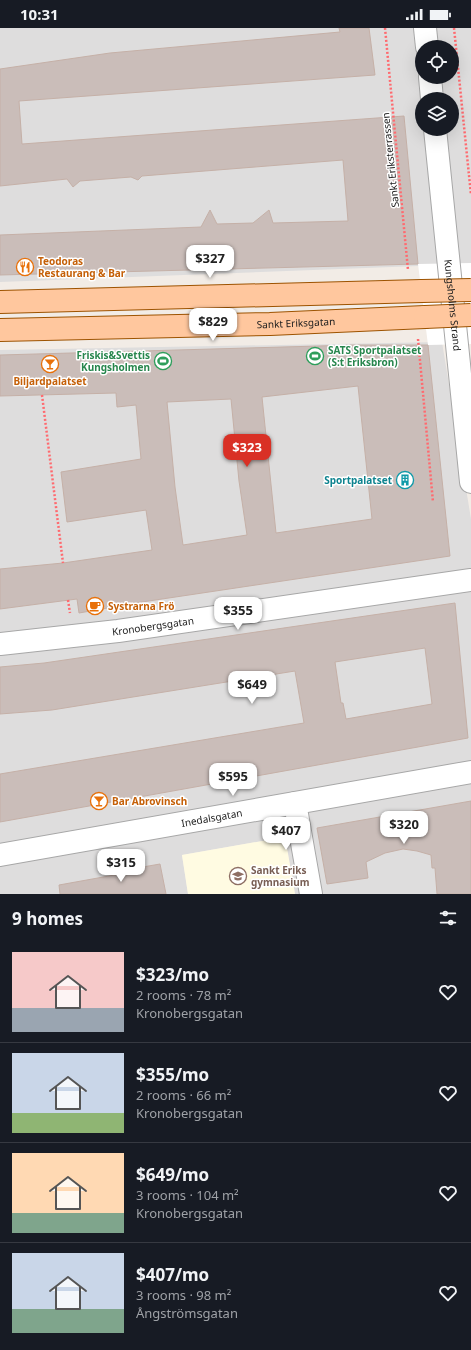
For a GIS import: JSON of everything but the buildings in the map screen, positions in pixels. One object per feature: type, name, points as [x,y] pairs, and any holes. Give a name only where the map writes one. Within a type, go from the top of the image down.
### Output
[{"type":"main road","points":[[0,302],[471,290]]},
{"type":"main road","name":"Sankt Eriksgatan","points":[[0,330],[270,324],[471,315]]},
{"type":"street","points":[[425,28],[426,40]]},
{"type":"street","name":"Kungsholms Strand","points":[[436,136],[471,482]]},
{"type":"street","name":"Kronobergsgatan","points":[[0,644],[118,631],[471,580]]},
{"type":"street","name":"Inedalsgatan","points":[[0,855],[471,772]]},
{"type":"street","points":[[295,803],[311,894]]},
{"type":"path","name":"Sankt Eriksterrassen","points":[[385,28],[416,291]]},
{"type":"path","points":[[454,28],[471,195]]},
{"type":"path","points":[[418,338],[433,502]]},
{"type":"path","points":[[42,395],[63,563]]},
{"type":"shaded area","points":[[0,28],[471,28],[471,264],[0,282]]},
{"type":"shaded area","points":[[442,342],[471,519],[471,894],[295,894],[285,837],[182,855],[188,894],[0,894],[0,350]]},
{"type":"shaded area","name":"Sankt Eriks gymnasium","points":[[285,837],[295,894],[188,894],[182,855]]},
{"type":"pier","points":[[471,263],[471,344],[428,345],[418,264]]},
{"type":"railway","points":[[424,294],[471,292]]},
{"type":"railway","points":[[425,314],[471,314]]},
{"type":"place","name":"Teodoras Restaurang & Bar","points":[[25,267]]},
{"type":"place","name":"SATS Sportpalatset (S:t Eriksbron)","points":[[315,356]]},
{"type":"place","name":"Friskis&Svettis Kungsholmen","points":[[163,361]]},
{"type":"place","name":"Biljardpalatset","points":[[50,364]]},
{"type":"place","name":"Sportpalatset","points":[[405,480]]},
{"type":"place","name":"Systrarna Frö","points":[[95,606]]},
{"type":"place","name":"Bar Abrovinsch","points":[[99,801]]},
{"type":"place","name":"Sankt Eriks gymnasium","points":[[238,876]]}]
